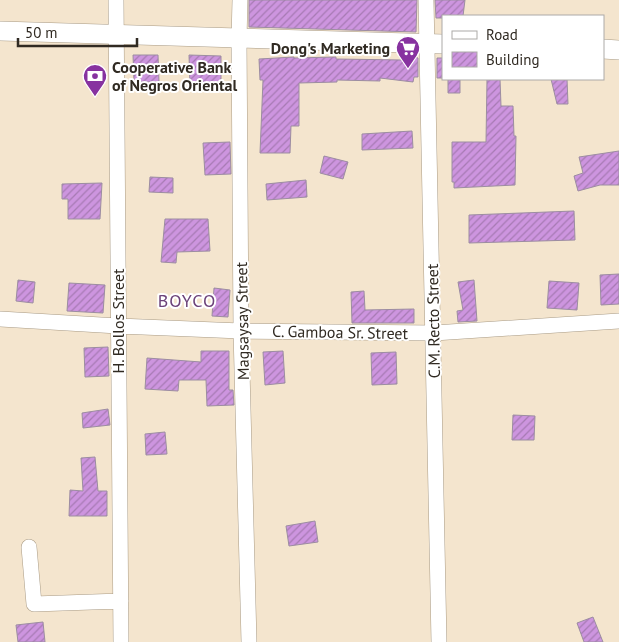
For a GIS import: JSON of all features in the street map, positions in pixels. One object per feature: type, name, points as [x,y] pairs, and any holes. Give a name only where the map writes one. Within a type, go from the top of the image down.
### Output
[{"type":"street","name":"H. Bollos Street","points":[[116,0],[121,642]]},
{"type":"street","name":"Magsaysay Street","points":[[240,0],[238,39],[241,331],[249,642]]},
{"type":"street","name":"C.M. Recto Street","points":[[426,0],[435,44],[434,333],[439,642]]},
{"type":"street","points":[[0,31],[435,44]]},
{"type":"street","points":[[604,49],[619,50]]},
{"type":"street","name":"C. Gamboa Sr. Street","points":[[0,319],[241,331],[434,333],[619,322]]},
{"type":"street","points":[[30,547],[34,604],[120,601]]},
{"type":"building","points":[[249,0],[417,0],[416,32],[249,27]]},
{"type":"building","points":[[435,0],[465,0],[463,15],[442,15],[442,18],[436,18]]},
{"type":"building","points":[[133,55],[158,55],[159,82],[134,82]]},
{"type":"building","points":[[189,55],[221,56],[221,86],[190,86]]},
{"type":"building","points":[[294,57],[402,60],[402,58],[415,57],[418,58],[418,77],[414,77],[413,82],[380,78],[380,81],[337,80],[337,82],[299,83],[299,126],[291,126],[290,153],[260,153],[263,80],[260,80],[259,59]]},
{"type":"building","points":[[437,58],[442,58],[442,78],[437,78]]},
{"type":"building","points":[[448,80],[460,80],[460,93],[448,93]]},
{"type":"building","points":[[487,80],[500,80],[501,106],[513,106],[514,136],[516,136],[515,185],[454,188],[454,182],[452,182],[452,142],[486,142]]},
{"type":"building","points":[[551,80],[567,80],[568,104],[557,104]]},
{"type":"building","points":[[412,131],[413,148],[362,150],[362,134]]},
{"type":"building","points":[[230,142],[231,174],[205,175],[203,143]]},
{"type":"building","points":[[619,151],[619,185],[600,185],[578,191],[574,176],[583,173],[579,157]]},
{"type":"building","points":[[324,156],[348,162],[343,179],[320,173]]},
{"type":"building","points":[[150,177],[173,178],[173,193],[149,192]]},
{"type":"building","points":[[306,180],[307,197],[267,200],[266,184]]},
{"type":"building","points":[[102,183],[100,219],[68,219],[68,199],[62,199],[62,184]]},
{"type":"building","points":[[574,211],[575,240],[469,243],[469,215]]},
{"type":"building","points":[[165,219],[208,219],[210,251],[177,252],[176,263],[161,262]]},
{"type":"building","points":[[619,274],[619,304],[601,305],[600,275]]},
{"type":"building","points":[[18,280],[35,282],[33,303],[16,301]]},
{"type":"building","points":[[474,280],[477,321],[458,322],[457,311],[463,310],[458,282]]},
{"type":"building","points":[[549,281],[579,283],[577,310],[547,308]]},
{"type":"building","points":[[69,283],[105,285],[103,313],[67,311]]},
{"type":"building","points":[[214,288],[230,290],[228,317],[212,316]]},
{"type":"building","points":[[364,291],[365,310],[414,309],[414,323],[352,323],[351,292]]},
{"type":"building","points":[[108,347],[109,376],[85,377],[84,348]]},
{"type":"building","points":[[201,351],[229,351],[229,390],[233,390],[234,405],[207,406],[206,380],[179,380],[178,391],[145,389],[147,358],[201,362]]},
{"type":"building","points":[[283,351],[285,383],[265,385],[263,352]]},
{"type":"building","points":[[396,352],[397,384],[372,385],[371,353]]},
{"type":"building","points":[[108,409],[110,425],[83,428],[82,413]]},
{"type":"building","points":[[513,415],[535,416],[534,440],[512,440]]},
{"type":"building","points":[[165,432],[167,454],[146,455],[145,434]]},
{"type":"building","points":[[95,457],[98,491],[107,491],[107,516],[69,516],[70,490],[83,491],[81,458]]},
{"type":"building","points":[[315,521],[318,542],[289,546],[286,526]]},
{"type":"building","points":[[593,617],[603,642],[584,642],[577,623]]},
{"type":"building","points":[[43,622],[45,642],[18,642],[16,625]]},
{"type":"place","name":"Dong's Marketing","points":[[408,69]]},
{"type":"place","name":"Cooperative Bank of Negros Oriental","points":[[95,97]]},
{"type":"district","name":"BOYCO","points":[[187,300]]}]
